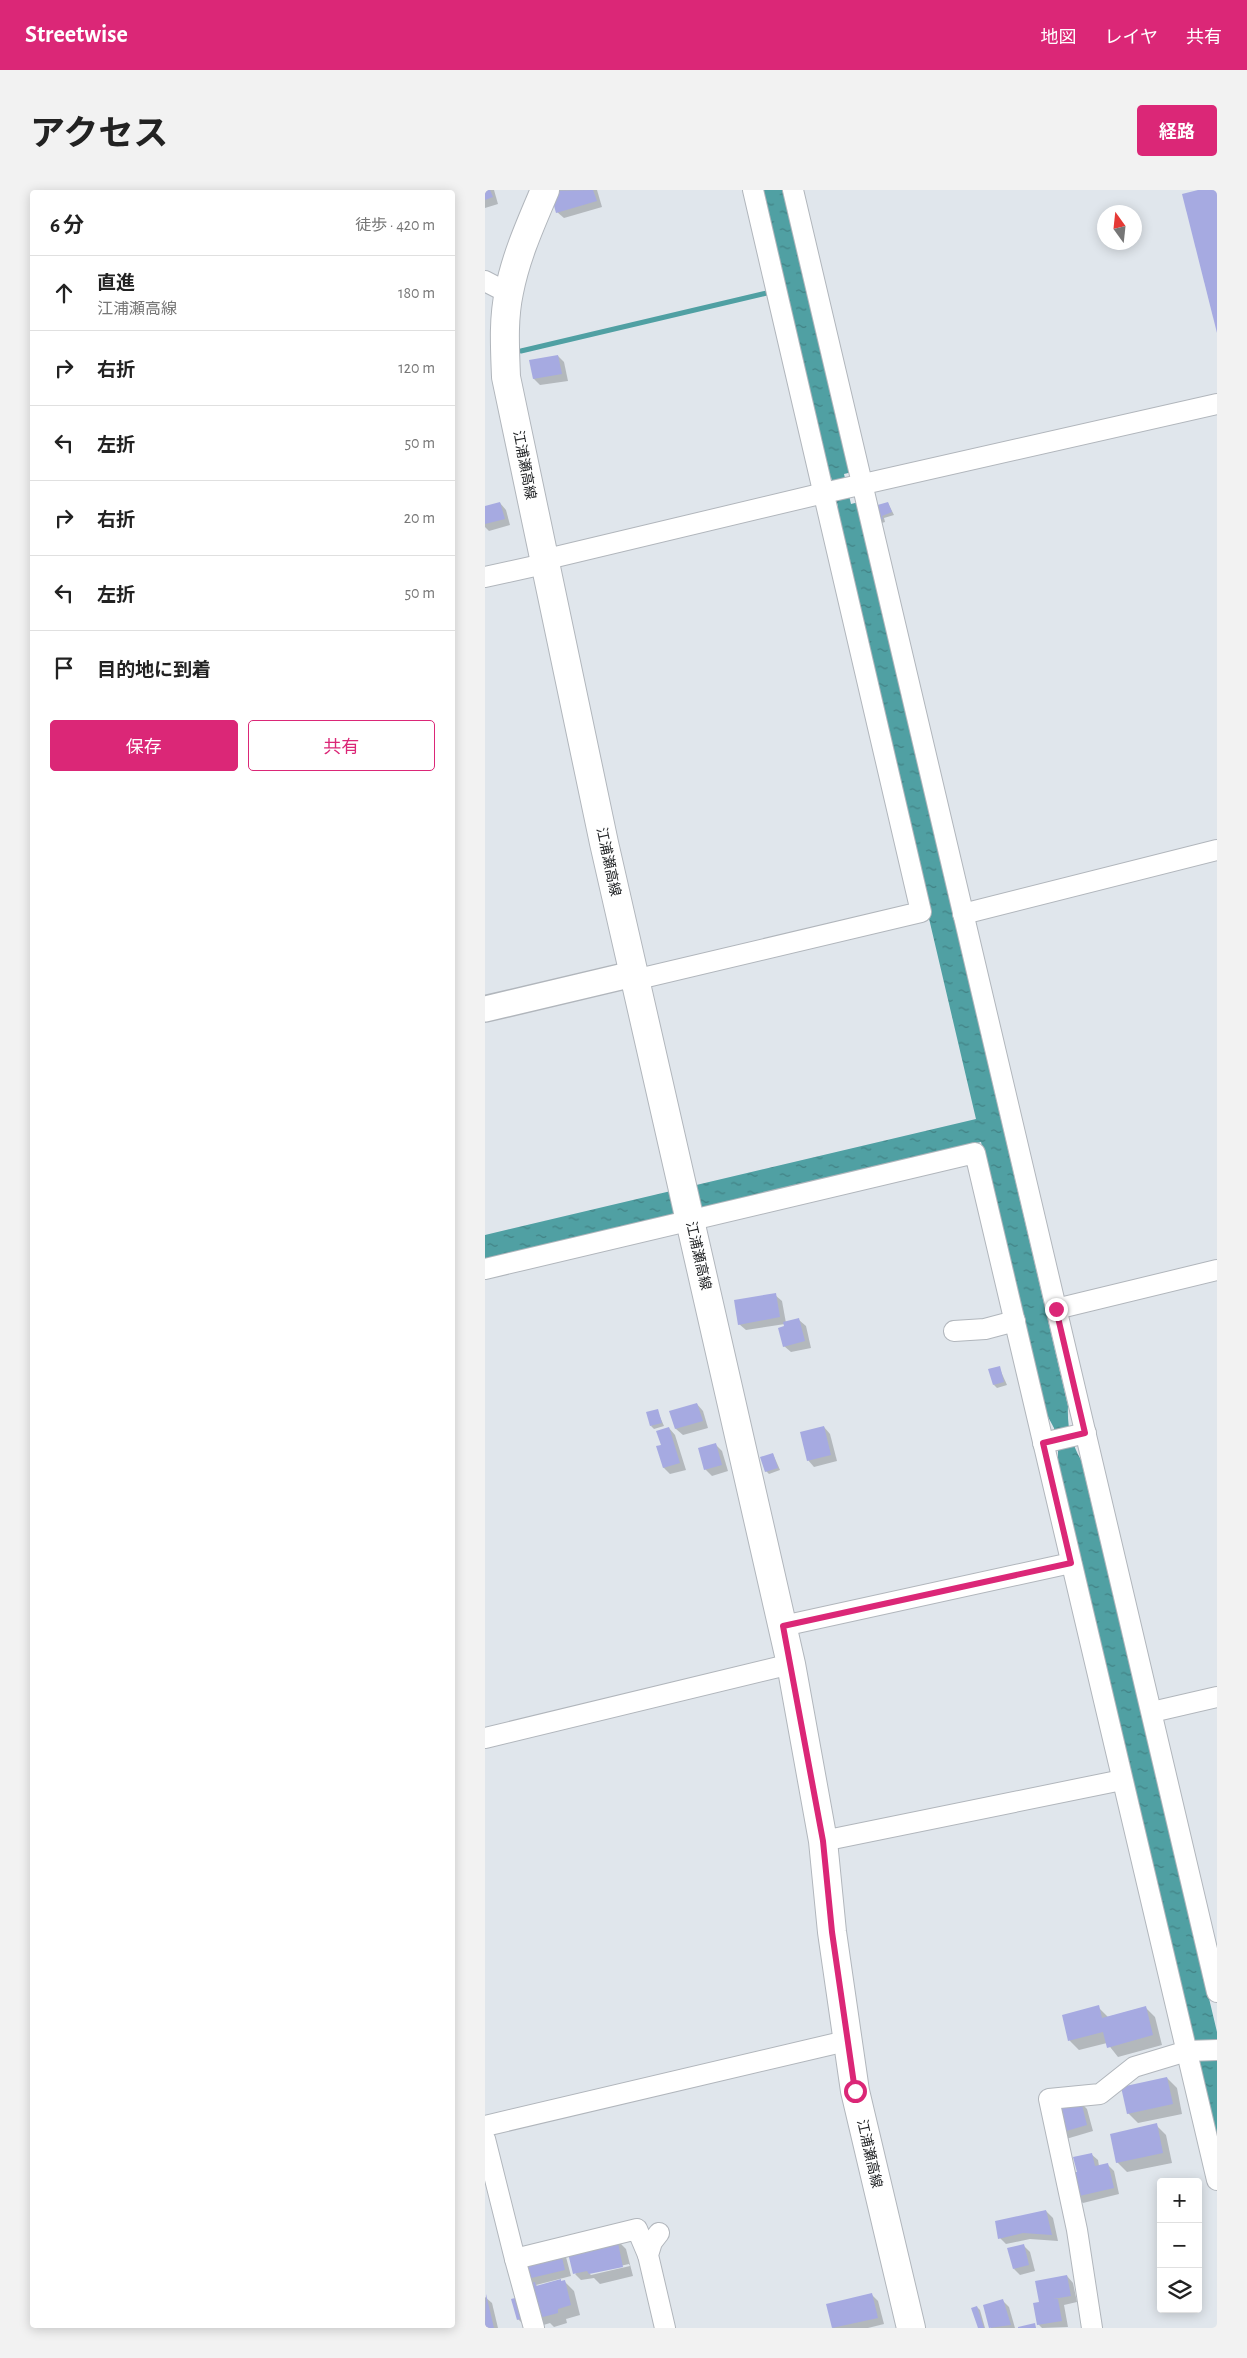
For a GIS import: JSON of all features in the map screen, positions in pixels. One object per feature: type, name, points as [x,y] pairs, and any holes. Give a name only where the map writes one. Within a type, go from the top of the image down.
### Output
[{"type":"main road","name":"江浦瀬高線","points":[[545,190],[520,251],[497,287],[505,338],[506,377],[543,562],[634,977],[791,1664],[823,1841],[846,2041],[855,2091],[911,2328]]},
{"type":"street","points":[[485,1009],[921,912],[826,493],[753,190]]},
{"type":"street","points":[[793,190],[857,486],[963,914],[1056,1309],[1071,1563],[1217,2180]]},
{"type":"street","points":[[485,577],[826,493],[1217,404]]},
{"type":"street","points":[[963,914],[1217,850]]},
{"type":"street","points":[[485,1269],[689,1217],[975,1153],[1015,1320],[1064,1438],[1152,1712],[1217,1992]]},
{"type":"street","points":[[1056,1309],[1217,1270]]},
{"type":"street","points":[[954,1331],[985,1329],[1015,1320]]},
{"type":"street","points":[[783,1626],[1071,1563]]},
{"type":"street","points":[[485,1738],[791,1664]]},
{"type":"street","points":[[1152,1712],[1217,1697]]},
{"type":"street","points":[[823,1841],[1122,1780]]},
{"type":"street","points":[[485,2126],[846,2041]]},
{"type":"street","points":[[1092,2328],[1077,2230],[1049,2099],[1100,2094],[1135,2067],[1187,2051],[1217,2050]]},
{"type":"street","points":[[485,2138],[533,2328]]},
{"type":"street","points":[[515,2259],[637,2229],[649,2256],[665,2328]]},
{"type":"street","points":[[649,2256],[652,2242],[659,2233]]},
{"type":"water","points":[[760,190],[784,190],[852,472],[844,474],[851,504],[859,502],[858,508],[1068,1406],[1070,1434],[1081,1460],[1217,2032],[1217,2138],[1058,1467],[1058,1447],[1054,1428],[1046,1413],[981,1142],[485,1260],[485,1235],[976,1119],[833,509],[838,507],[831,477],[826,478]]},
{"type":"building","points":[[485,190],[490,190],[493,197],[485,200]]},
{"type":"building","points":[[593,190],[597,201],[556,213],[550,191]]},
{"type":"building","points":[[1198,190],[1217,190],[1217,333],[1182,194]]},
{"type":"building","points":[[558,355],[562,374],[533,379],[529,360]]},
{"type":"building","points":[[500,502],[505,519],[485,524],[485,506]]},
{"type":"building","points":[[888,502],[892,512],[882,516],[883,519],[871,523],[867,508]]},
{"type":"building","points":[[776,1293],[780,1317],[738,1325],[734,1300]]},
{"type":"building","points":[[799,1318],[805,1341],[783,1347],[778,1328],[784,1326],[783,1322]]},
{"type":"building","points":[[1000,1366],[1004,1382],[993,1385],[988,1369]]},
{"type":"building","points":[[697,1403],[703,1421],[675,1429],[669,1411]]},
{"type":"building","points":[[658,1409],[662,1423],[650,1426],[646,1412]]},
{"type":"building","points":[[824,1426],[831,1455],[807,1461],[800,1432]]},
{"type":"building","points":[[669,1427],[680,1463],[663,1468],[656,1446],[661,1445],[656,1431]]},
{"type":"building","points":[[716,1443],[722,1465],[704,1470],[698,1448]]},
{"type":"building","points":[[773,1453],[778,1468],[765,1472],[760,1457]]},
{"type":"building","points":[[1099,2005],[1102,2018],[1146,2006],[1153,2035],[1107,2048],[1103,2032],[1068,2041],[1062,2015]]},
{"type":"building","points":[[1167,2077],[1173,2104],[1127,2114],[1121,2087]]},
{"type":"building","points":[[1081,2101],[1087,2125],[1049,2136],[1042,2112]]},
{"type":"building","points":[[1157,2123],[1163,2153],[1116,2163],[1110,2134]]},
{"type":"building","points":[[1092,2153],[1095,2166],[1108,2163],[1114,2188],[1075,2197],[1069,2172],[1077,2172],[1073,2157]]},
{"type":"building","points":[[1046,2210],[1052,2235],[1023,2233],[998,2239],[995,2221]]},
{"type":"building","points":[[617,2238],[623,2267],[589,2274],[587,2271],[573,2274],[567,2249]]},
{"type":"building","points":[[1024,2244],[1029,2265],[1013,2269],[1007,2248]]},
{"type":"building","points":[[560,2249],[565,2270],[527,2279],[522,2259]]},
{"type":"building","points":[[1067,2275],[1071,2296],[1053,2299],[1058,2299],[1062,2321],[1037,2325],[1033,2303],[1039,2302],[1035,2281]]},
{"type":"building","points":[[561,2279],[561,2281],[565,2280],[571,2305],[558,2309],[558,2313],[543,2317],[538,2317],[537,2314],[517,2320],[511,2299],[519,2297],[520,2286],[535,2282],[536,2286]]},
{"type":"building","points":[[872,2293],[878,2318],[832,2328],[826,2304]]},
{"type":"building","points":[[486,2294],[494,2328],[485,2328]]},
{"type":"building","points":[[1003,2299],[1011,2325],[989,2328],[983,2305]]},
{"type":"building","points":[[977,2306],[984,2328],[978,2328],[971,2308]]},
{"type":"building","points":[[1035,2323],[1036,2328],[1018,2328],[1018,2327]]},
{"type":"waterway","points":[[521,351],[771,292]]},
{"type":"route","points":[[855,2091],[846,2041],[832,1932],[823,1841],[783,1626],[1071,1563],[1043,1443],[1085,1433],[1056,1309]]}]
